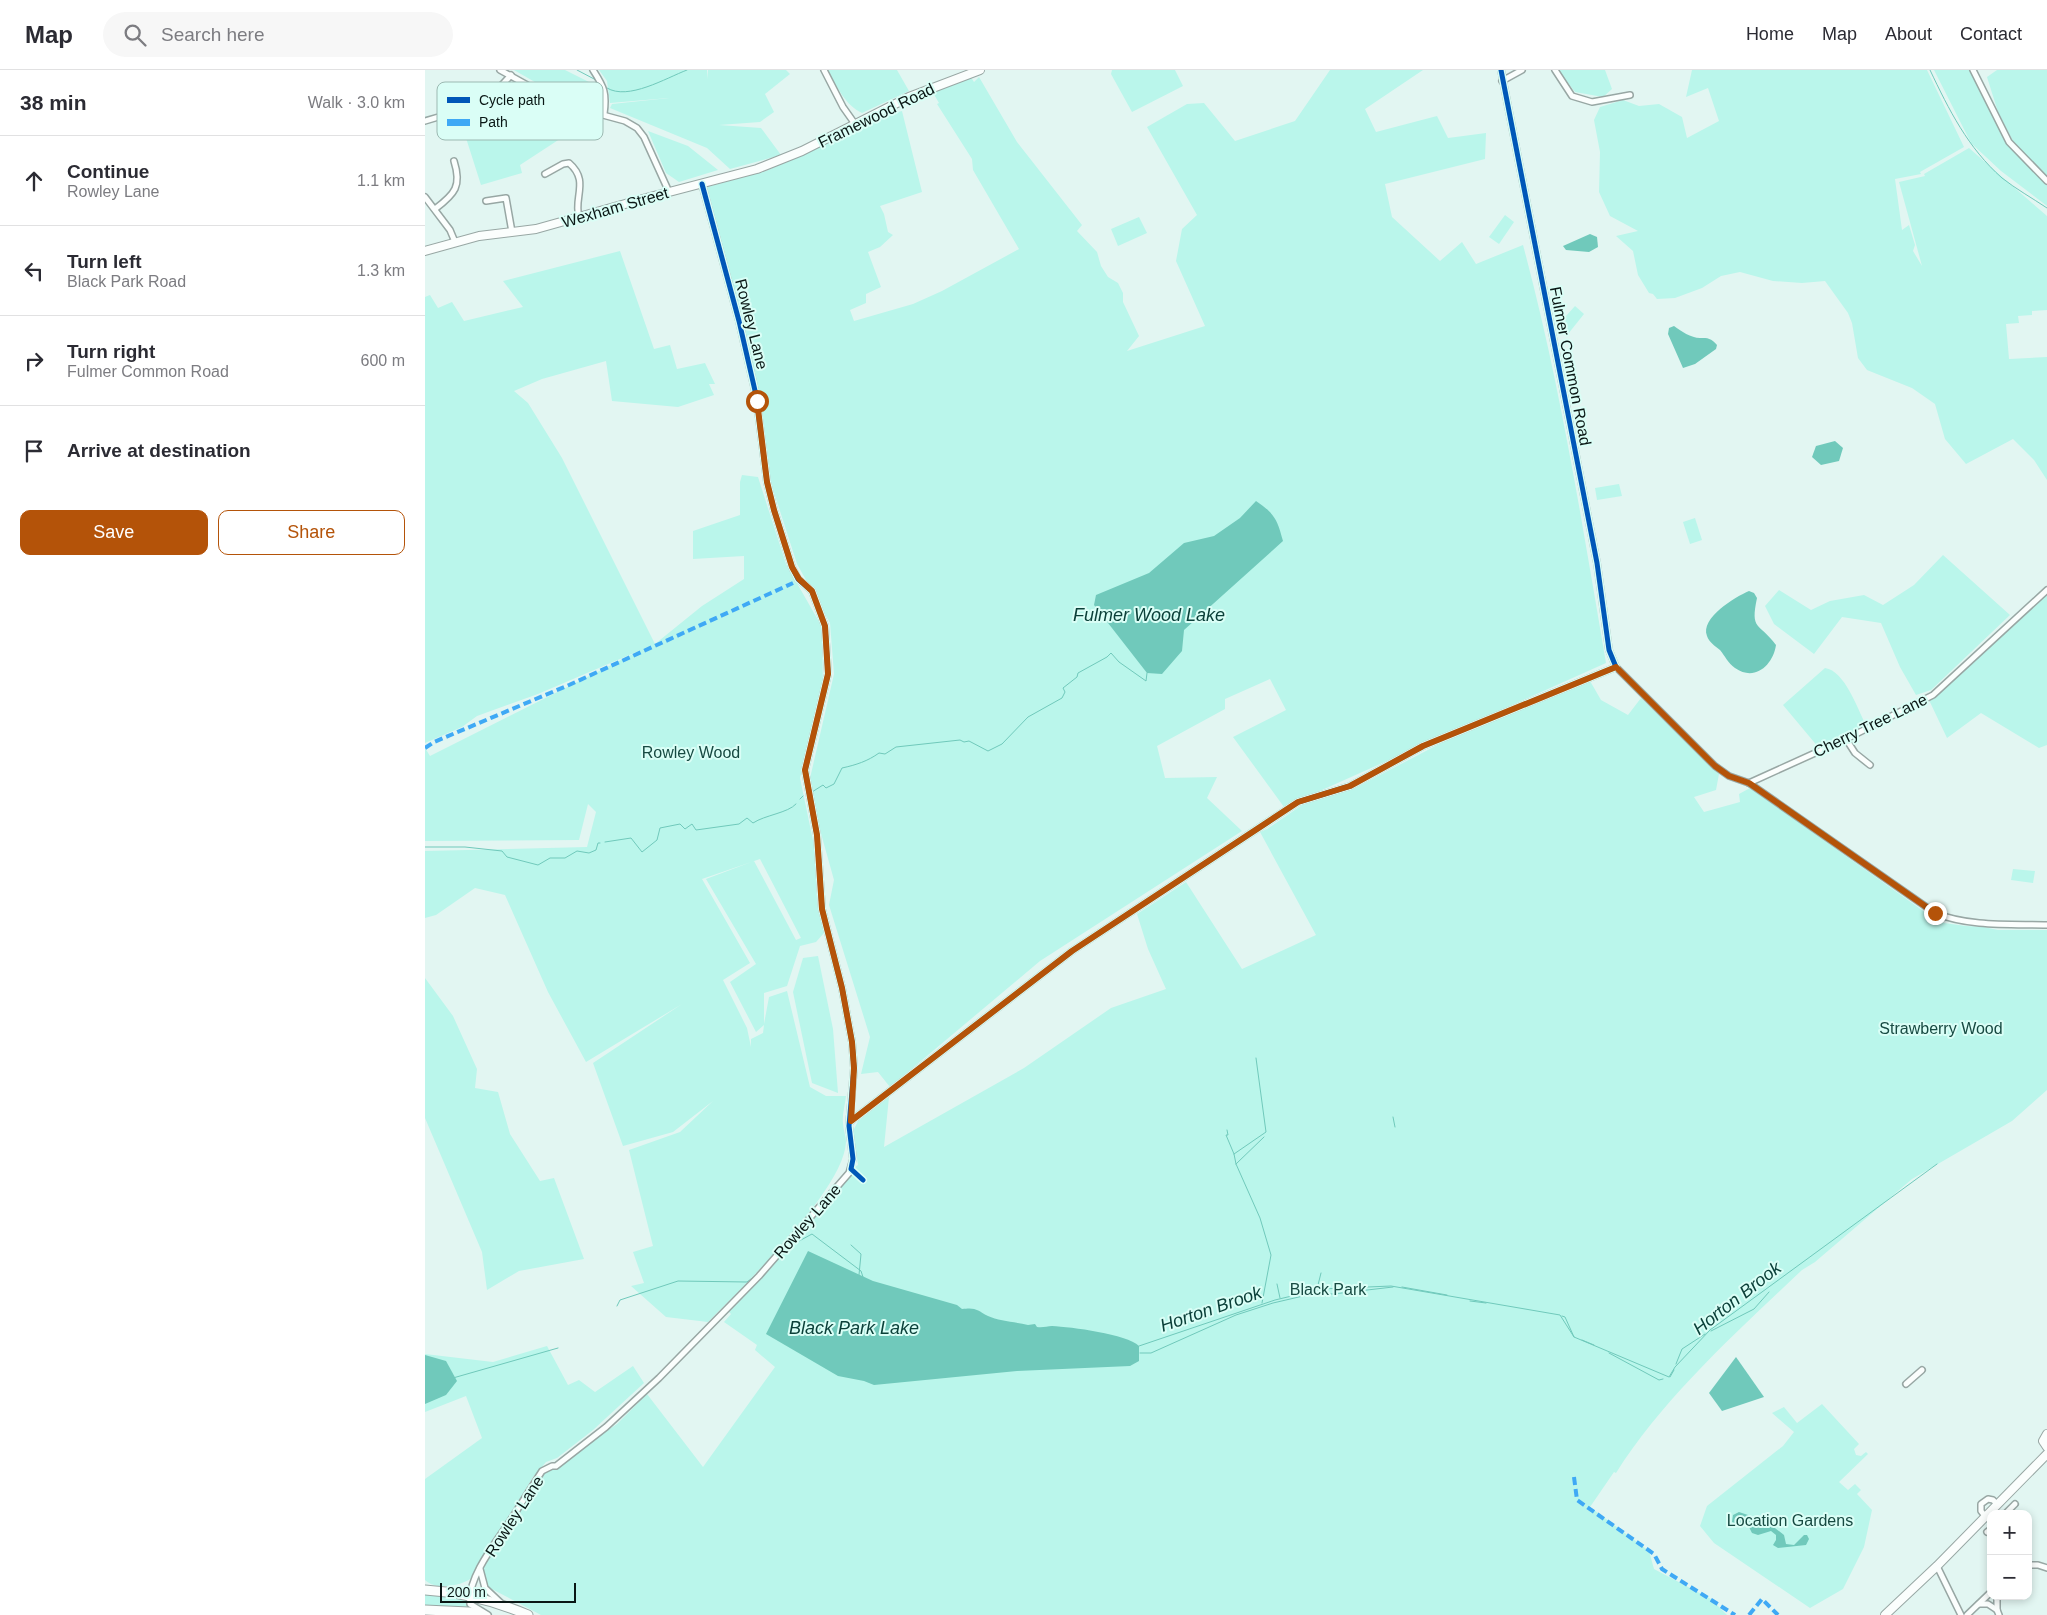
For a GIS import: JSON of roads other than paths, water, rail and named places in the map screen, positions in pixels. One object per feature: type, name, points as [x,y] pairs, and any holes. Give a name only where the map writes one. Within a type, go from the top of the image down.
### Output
[{"type":"main road","points":[[425,1590],[451,1593],[472,1589],[505,1606],[528,1615]]},
{"type":"main road","points":[[425,1610],[469,1612],[482,1615]]},
{"type":"street","points":[[500,70],[523,82]]},
{"type":"street","points":[[593,70],[601,82]]},
{"type":"street","points":[[824,70],[833,91],[855,124]]},
{"type":"street","name":"Framewood Road","points":[[802,151],[909,97],[980,70]]},
{"type":"street","name":"Fulmer Common Road","points":[[1501,70],[1597,563],[1609,650],[1616,667],[1715,766],[1729,776],[1749,783],[1935,913],[1946,917],[1978,922],[2047,925]]},
{"type":"street","points":[[1503,81],[1522,70]]},
{"type":"street","points":[[1555,70],[1572,96],[1592,102],[1630,95]]},
{"type":"street","points":[[1973,70],[2009,142],[2047,181]]},
{"type":"street","points":[[505,82],[511,75]]},
{"type":"street","points":[[603,85],[606,102],[604,114],[625,121],[637,128],[644,137],[669,192]]},
{"type":"street","points":[[425,121],[437,117]]},
{"type":"street","name":"Wexham Street","points":[[425,251],[479,236],[536,229],[757,170],[802,151]]},
{"type":"street","points":[[435,209],[457,188],[458,180],[454,161]]},
{"type":"street","points":[[545,174],[563,164],[569,163],[572,166],[581,190],[576,208],[579,217]]},
{"type":"street","name":"Rowley Lane","points":[[472,1589],[480,1569],[495,1542],[542,1471],[551,1466],[556,1466],[606,1427],[659,1378],[759,1276],[849,1173],[853,1159],[849,1133],[854,1068],[852,1042],[842,988],[822,909],[817,835],[805,770],[828,674],[825,626],[812,591],[799,579],[792,567],[774,510],[767,482],[756,398],[739,321],[702,184]]},
{"type":"street","points":[[425,197],[450,230],[455,242]]},
{"type":"street","points":[[486,201],[506,198],[512,232]]},
{"type":"street","name":"Cherry Tree Lane","points":[[1749,783],[1846,739],[1933,695],[2047,590]]},
{"type":"street","points":[[851,1121],[1072,951],[1298,802],[1350,786],[1423,746],[1616,667]]},
{"type":"street","points":[[1846,739],[1855,753],[1870,765]]},
{"type":"street","points":[[1906,1384],[1922,1370]]},
{"type":"street","points":[[1885,1615],[1937,1566],[1985,1516],[1995,1509],[2037,1464],[2046,1449],[2043,1439],[2047,1434]]},
{"type":"street","points":[[2009,1510],[2015,1504]]},
{"type":"street","points":[[2032,1565],[2047,1568]]},
{"type":"street","points":[[1937,1566],[1961,1615]]},
{"type":"street","name":"Rowley Lane","points":[[480,1569],[483,1584]]},
{"type":"street","points":[[488,1615],[472,1607],[470,1604],[472,1589],[483,1584],[489,1593],[505,1606]]},
{"type":"street","points":[[1967,1615],[1987,1596]]},
{"type":"street","points":[[1979,1604],[1988,1604],[1998,1612]]},
{"type":"water","points":[[1590,234],[1597,237],[1598,247],[1589,252],[1566,250],[1563,246]]},
{"type":"water","points":[[1674,326],[1693,337],[1711,340],[1717,345],[1716,349],[1695,364],[1683,368],[1668,334],[1669,328]]},
{"type":"water","points":[[1835,441],[1843,448],[1839,461],[1821,465],[1812,457],[1816,446]]},
{"type":"water","name":"Fulmer Wood Lake","points":[[1256,501],[1274,518],[1283,541],[1184,630],[1182,651],[1162,674],[1147,673],[1094,605],[1096,595],[1149,573],[1184,543],[1214,536],[1240,518]]},
{"type":"water","points":[[1749,591],[1754,593],[1757,598],[1755,621],[1757,625],[1776,645],[1767,665],[1756,672],[1749,673],[1742,672],[1730,664],[1720,650],[1709,640],[1706,629],[1709,622],[1720,609]]},
{"type":"water","name":"Black Park Lake","points":[[808,1251],[873,1281],[957,1305],[962,1309],[970,1308],[997,1319],[1028,1325],[1035,1324],[1037,1327],[1052,1326],[1085,1330],[1123,1338],[1139,1346],[1139,1361],[1130,1366],[1017,1371],[874,1385],[838,1376],[766,1334]]},
{"type":"water","points":[[425,1355],[446,1361],[457,1381],[446,1395],[425,1404]]},
{"type":"water","points":[[1736,1357],[1764,1397],[1722,1411],[1709,1393]]},
{"type":"water","points":[[1739,1512],[1751,1516],[1758,1523],[1766,1521],[1784,1535],[1786,1544],[1794,1545],[1804,1535],[1807,1535],[1809,1539],[1806,1545],[1778,1548],[1773,1545],[1776,1535],[1771,1531],[1758,1535],[1752,1533],[1746,1521],[1737,1524],[1732,1522],[1733,1515]]},
{"type":"waterway","points":[[577,70],[596,80]]},
{"type":"waterway","points":[[607,88],[625,92],[636,90],[658,83],[687,70]]},
{"type":"waterway","points":[[1930,70],[1960,128],[1979,154],[2002,178],[2047,208]]},
{"type":"waterway","points":[[812,792],[823,785],[826,788],[834,784],[842,768],[862,762],[879,753],[885,754],[896,747],[960,740],[964,742],[969,741],[988,751],[1002,744],[1028,717],[1062,698],[1065,692],[1063,688],[1077,677],[1078,673],[1111,653],[1119,662],[1146,681],[1147,673]]},
{"type":"waterway","points":[[800,799],[803,796]]},
{"type":"waterway","points":[[605,842],[631,838],[642,852],[657,840],[660,828],[680,824],[685,829],[692,824],[696,830],[739,824],[747,818],[753,823],[788,810],[796,804]]},
{"type":"waterway","points":[[425,847],[465,847],[502,851],[507,857],[538,865],[550,858],[565,858],[577,851],[589,853],[596,850],[598,843],[600,843]]},
{"type":"waterway","points":[[1234,1154],[1266,1132],[1256,1058]]},
{"type":"waterway","points":[[1393,1117],[1395,1127]]},
{"type":"waterway","points":[[1227,1130],[1228,1135],[1226,1135],[1236,1164],[1260,1218],[1271,1255],[1262,1303]]},
{"type":"waterway","points":[[1236,1164],[1264,1137]]},
{"type":"waterway","name":"Horton Brook","points":[[1139,1346],[1275,1300],[1321,1289],[1391,1286],[1560,1315],[1574,1337],[1669,1377],[1675,1367],[1710,1330],[1937,1164]]},
{"type":"waterway","name":"Horton Brook","points":[[779,1257],[788,1247],[812,1234],[861,1271],[863,1277]]},
{"type":"waterway","points":[[851,1245],[861,1254],[859,1275]]},
{"type":"waterway","name":"Horton Brook","points":[[617,1306],[620,1300],[678,1281],[747,1282],[760,1272]]},
{"type":"waterway","points":[[1317,1289],[1321,1273]]},
{"type":"waterway","points":[[1277,1284],[1280,1298]]},
{"type":"waterway","name":"Horton Brook","points":[[1140,1353],[1151,1353],[1236,1315],[1273,1303],[1316,1293],[1333,1294],[1393,1287]]},
{"type":"waterway","name":"Horton Brook","points":[[1402,1287],[1447,1295]]},
{"type":"waterway","points":[[1711,1331],[1754,1309],[1769,1292]]},
{"type":"waterway","name":"Horton Brook","points":[[1470,1301],[1486,1303]]},
{"type":"waterway","name":"Horton Brook","points":[[1562,1316],[1565,1317],[1574,1337]]},
{"type":"waterway","points":[[1676,1364],[1682,1349],[1705,1334]]},
{"type":"waterway","name":"Horton Brook","points":[[1582,1340],[1594,1345]]},
{"type":"waterway","name":"Horton Brook","points":[[453,1378],[558,1348]]},
{"type":"waterway","points":[[1609,1353],[1659,1380],[1663,1379]]},
{"type":"waterway","name":"Horton Brook","points":[[1670,1377],[1674,1370]]},
{"type":"park label","name":"Rowley Wood","points":[[691,752]]},
{"type":"park label","name":"Strawberry Wood","points":[[1941,1028]]},
{"type":"park label","name":"Black Park","points":[[1328,1289]]},
{"type":"park label","name":"Location Gardens","points":[[1790,1520]]}]
